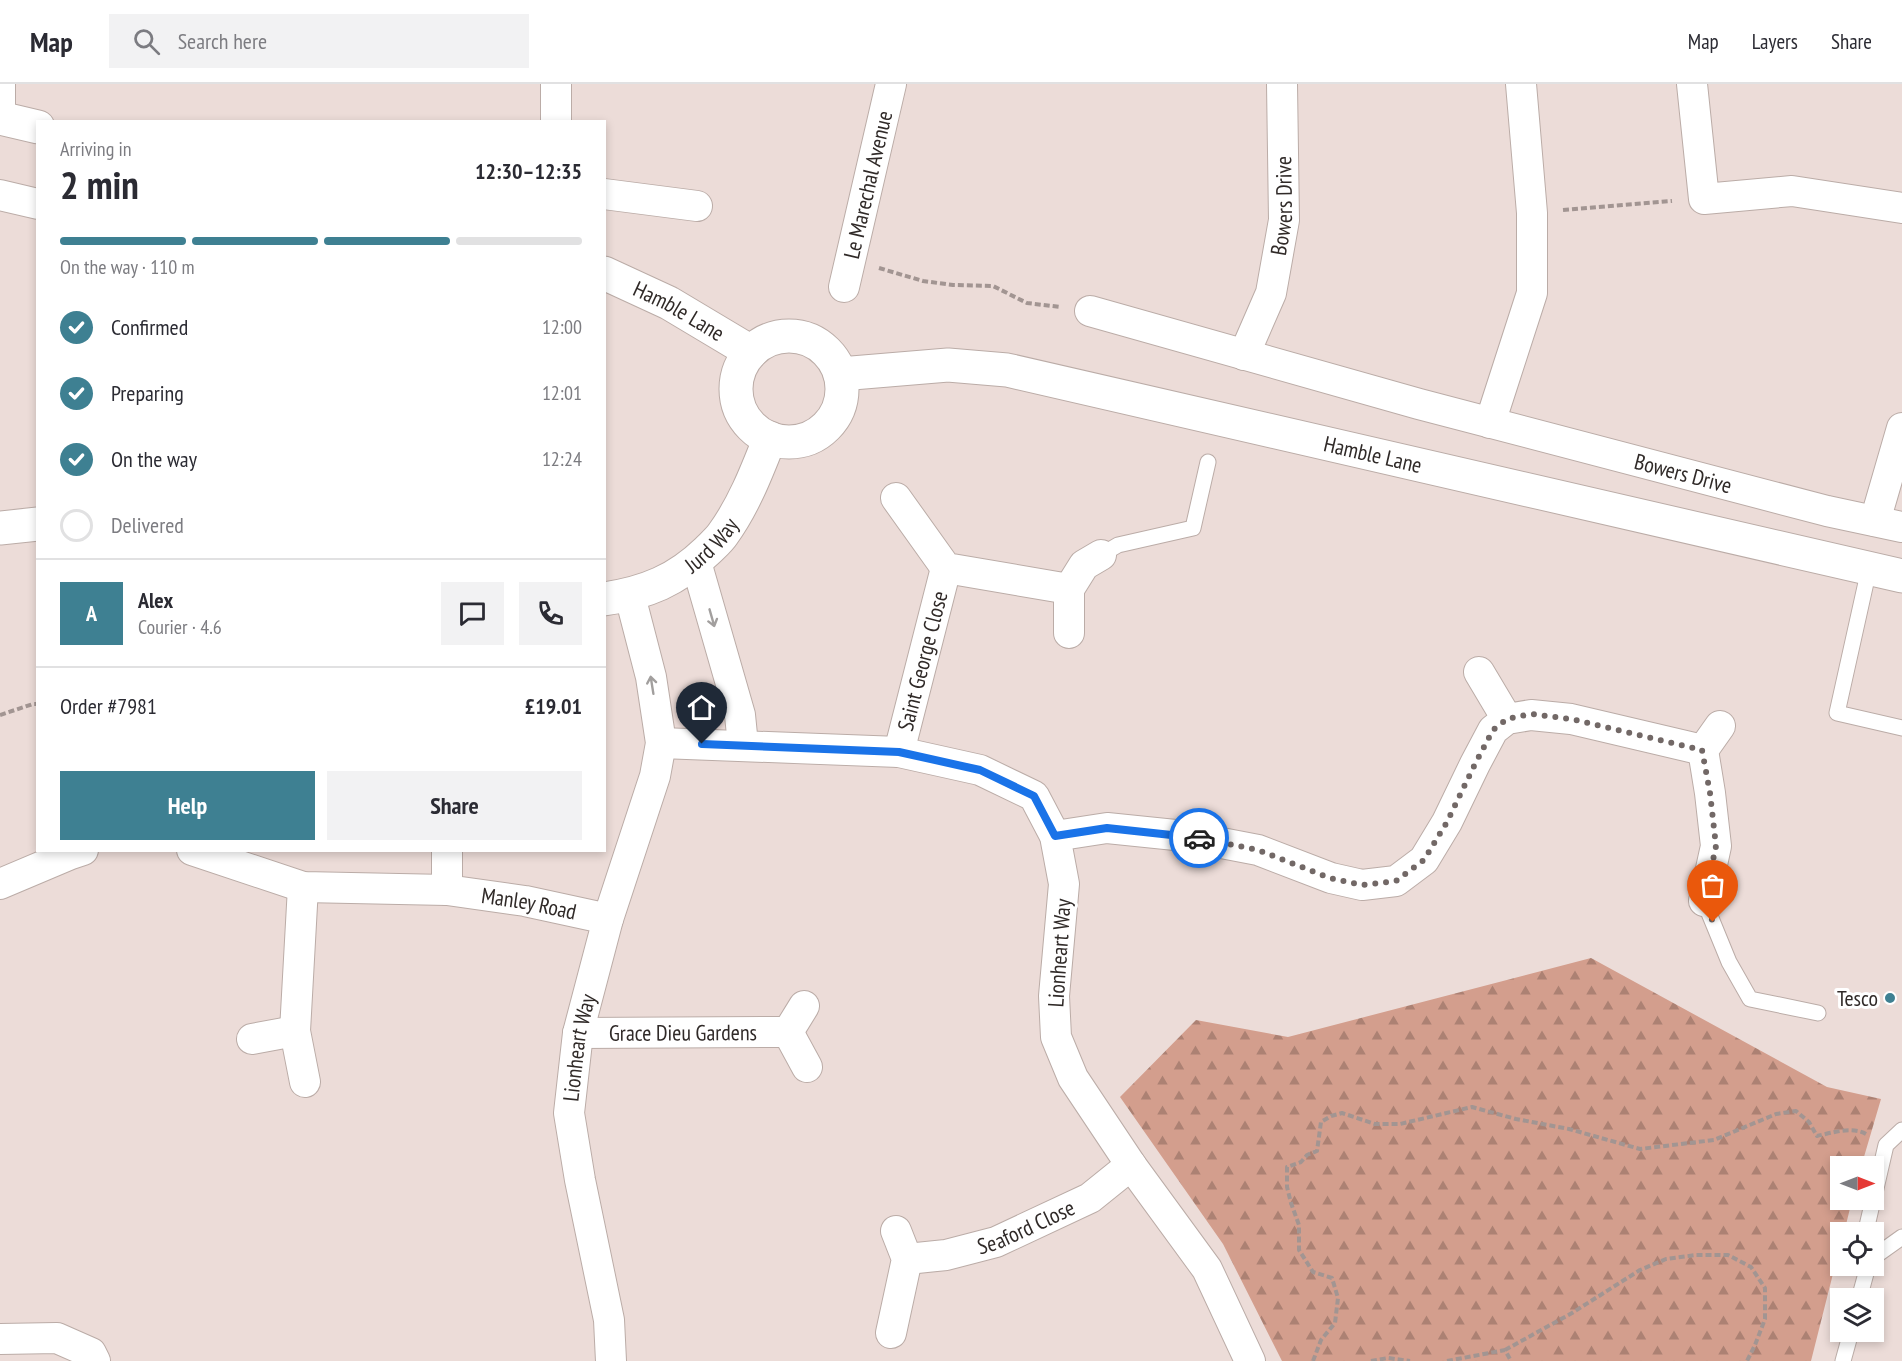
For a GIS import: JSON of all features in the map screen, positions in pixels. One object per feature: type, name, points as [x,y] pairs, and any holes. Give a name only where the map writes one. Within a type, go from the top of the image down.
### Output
[{"type":"main road","points":[[0,118],[36,127]]},
{"type":"main road","name":"Hamble Lane","points":[[606,274],[669,303],[751,352]]},
{"type":"main road","points":[[791,335],[806,338],[819,345],[832,357],[840,374],[842,391],[838,407],[830,422],[818,433],[803,440],[786,442],[770,438],[755,430],[744,417],[737,400],[736,383],[741,366],[751,352],[763,342],[791,335]]},
{"type":"main road","name":"Hamble Lane","points":[[840,374],[948,365],[1007,370],[1902,576]]},
{"type":"main road","name":"Jurd Way","points":[[617,597],[667,582],[696,562],[722,536],[748,494],[770,438]]},
{"type":"main road","points":[[0,528],[36,524]]},
{"type":"street","points":[[0,84],[0,107]]},
{"type":"street","points":[[556,84],[556,120]]},
{"type":"street","name":"Le Marechal Avenue","points":[[848,273],[891,84]]},
{"type":"street","name":"Bowers Drive","points":[[1244,355],[1271,293],[1284,220],[1282,84]]},
{"type":"street","points":[[1490,423],[1532,293],[1532,213],[1521,84]]},
{"type":"street","points":[[1692,84],[1704,199],[1792,191],[1902,208]]},
{"type":"street","points":[[606,194],[697,206]]},
{"type":"street","points":[[0,195],[36,204]]},
{"type":"street","name":"Bowers Drive","points":[[1090,311],[1490,423],[1827,511],[1889,524],[1902,428]]},
{"type":"street","name":"Saint George Close","points":[[896,498],[946,568],[1069,589]]},
{"type":"street","points":[[1070,633],[1069,589],[1084,565],[1101,555]]},
{"type":"street","points":[[696,562],[740,715],[743,745]]},
{"type":"street","name":"Saint George Close","points":[[899,752],[946,568]]},
{"type":"street","name":"Lionheart Way","points":[[611,1361],[609,1320],[580,1180],[569,1113],[578,1033],[608,919],[655,776],[661,743],[651,677],[617,597]]},
{"type":"street","points":[[1479,672],[1507,719]]},
{"type":"street","points":[[1055,836],[1107,828],[1185,836],[1258,850],[1330,878],[1362,885],[1396,881],[1424,860],[1447,822],[1493,730],[1507,719],[1531,714],[1571,719],[1702,750]]},
{"type":"street","points":[[1704,902],[1716,846],[1702,750],[1720,726]]},
{"type":"street","name":"Lionheart Way","points":[[661,743],[899,752],[980,770],[1034,796],[1055,836],[1064,884],[1054,996],[1056,1037],[1073,1078],[1131,1165],[1207,1269],[1250,1361]]},
{"type":"street","points":[[0,884],[77,852]]},
{"type":"street","name":"Manley Road","points":[[198,852],[303,888],[447,890],[525,901],[608,919]]},
{"type":"street","name":"Manley Road","points":[[447,852],[447,890]]},
{"type":"street","points":[[303,888],[295,1031],[305,1082]]},
{"type":"street","name":"Grace Dieu Gardens","points":[[788,1032],[804,1006]]},
{"type":"street","points":[[252,1039],[295,1031]]},
{"type":"street","name":"Grace Dieu Gardens","points":[[578,1033],[788,1032]]},
{"type":"street","name":"Grace Dieu Gardens","points":[[788,1032],[807,1067]]},
{"type":"street","name":"Seaford Close","points":[[907,1259],[946,1255],[996,1242],[1090,1198],[1131,1165]]},
{"type":"street","points":[[891,1333],[907,1259],[896,1231]]},
{"type":"street","points":[[0,1339],[57,1338],[91,1353],[95,1361]]},
{"type":"lane","points":[[1101,555],[1118,545],[1193,528],[1208,462]]},
{"type":"lane","points":[[1869,569],[1837,713],[1902,728]]},
{"type":"lane","points":[[1704,902],[1730,962],[1750,999],[1818,1013]]},
{"type":"lane","points":[[1883,1156],[1886,1145],[1902,1130]]},
{"type":"lane","points":[[1884,1250],[1902,1237]]},
{"type":"lane","points":[[1843,1361],[1848,1342]]},
{"type":"path","points":[[1532,213],[1704,199]]},
{"type":"path","points":[[848,273],[953,285],[993,286],[1027,303],[1090,311]]},
{"type":"path","points":[[0,715],[36,704]]},
{"type":"path","points":[[1313,1361],[1321,1340],[1335,1323],[1338,1298],[1332,1278],[1313,1272],[1299,1250],[1299,1225],[1287,1187],[1287,1167],[1302,1162],[1307,1155],[1317,1151],[1321,1122],[1330,1116],[1342,1113],[1375,1124],[1400,1124],[1472,1107],[1516,1119],[1569,1129],[1640,1149],[1714,1140],[1776,1114],[1796,1110],[1809,1122],[1817,1136],[1860,1131],[1886,1145]]},
{"type":"path","points":[[1447,1361],[1505,1350],[1572,1313],[1640,1270],[1666,1259],[1696,1255],[1728,1255],[1751,1267],[1765,1288],[1765,1318],[1747,1361]]},
{"type":"path","points":[[1505,1350],[1511,1361]]},
{"type":"path","points":[[1371,1361],[1388,1358],[1410,1361]]},
{"type":"green space","points":[[1591,958],[1827,1087],[1881,1099],[1864,1156],[1830,1156],[1830,1210],[1850,1210],[1847,1222],[1830,1222],[1830,1276],[1832,1276],[1811,1361],[1282,1361],[1223,1244],[1120,1097],[1196,1020],[1288,1037]]},
{"type":"way so far","points":[[1199,838],[1258,850],[1330,878],[1362,885],[1396,881],[1424,860],[1447,822],[1493,730],[1507,719],[1531,714],[1571,719],[1702,750],[1716,846],[1704,902],[1713,922]]},
{"type":"place","name":"Tesco","points":[[1890,998]]},
{"type":"route","points":[[702,744],[899,752],[980,770],[1034,796],[1055,836],[1107,828],[1199,838]]}]
